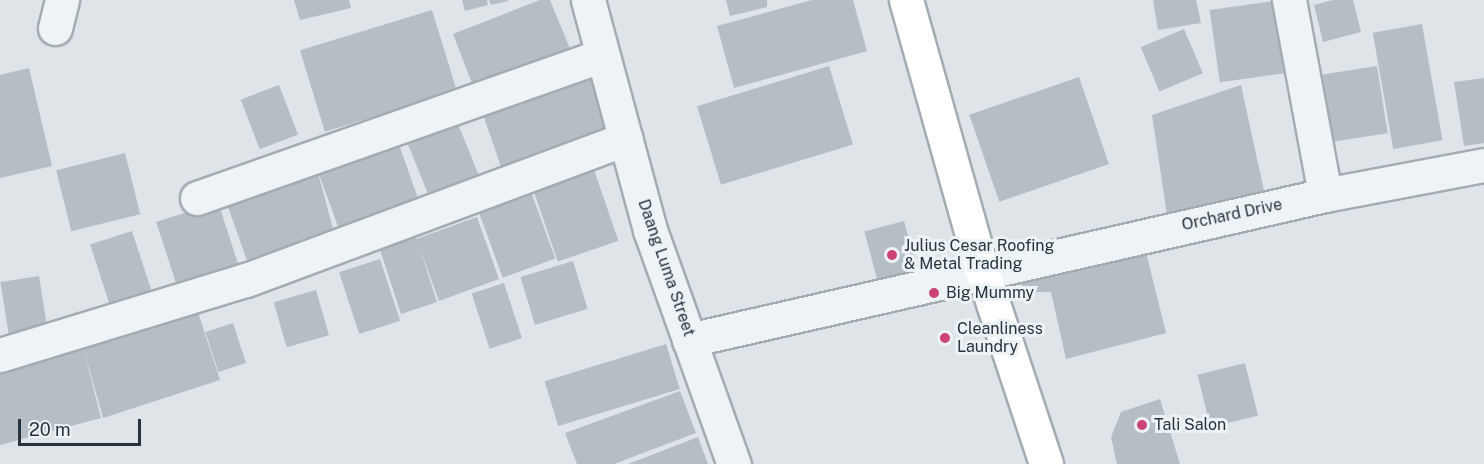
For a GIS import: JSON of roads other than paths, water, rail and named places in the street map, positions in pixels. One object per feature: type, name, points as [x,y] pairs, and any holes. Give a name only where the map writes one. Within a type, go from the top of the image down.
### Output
[{"type":"main road","points":[[906,0],[982,270],[1046,464]]},
{"type":"street","name":"Daang Luma Street","points":[[588,0],[650,230],[734,464]]},
{"type":"street","points":[[1290,0],[1326,195]]},
{"type":"street","points":[[197,198],[602,55]]},
{"type":"street","points":[[0,355],[257,276],[627,139]]},
{"type":"street","name":"Orchard Drive","points":[[690,340],[982,270],[1326,195],[1484,165]]},
{"type":"place","name":"Julius Cesar Roofing & Metal Trading","points":[[892,255]]},
{"type":"place","name":"Big Mummy","points":[[934,293]]},
{"type":"place","name":"Cleanliness Laundry","points":[[945,338]]},
{"type":"place","name":"Tali Salon","points":[[1142,425]]}]
